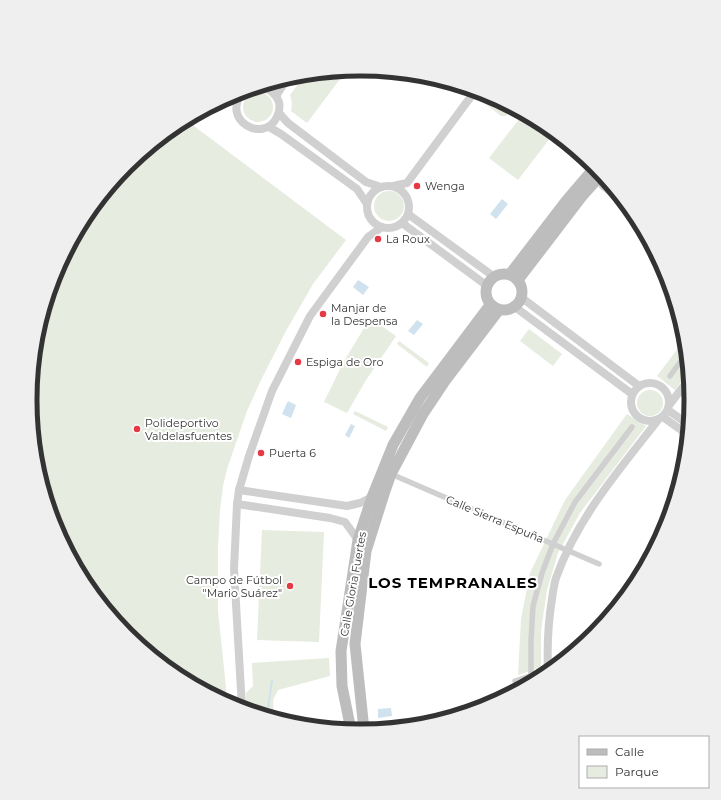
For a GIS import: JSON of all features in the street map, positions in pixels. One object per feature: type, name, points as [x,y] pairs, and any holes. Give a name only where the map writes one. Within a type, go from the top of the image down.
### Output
[{"type":"main road","points":[[514,277],[566,200],[597,179]]},
{"type":"main road","points":[[514,277],[522,288],[518,303],[506,311],[494,307],[485,294],[489,281],[514,277],[597,179]]},
{"type":"main road","name":"Calle Gloria Fuertes","points":[[363,724],[355,644],[366,551],[391,474],[423,414],[494,307]]},
{"type":"main road","name":"Calle Gloria Fuertes","points":[[350,724],[342,686],[342,651],[358,540],[372,497],[393,445],[420,398],[494,307]]},
{"type":"street","points":[[276,96],[282,87]]},
{"type":"street","points":[[235,102],[240,120],[246,125],[255,129],[269,127],[275,121],[279,113],[279,102],[276,96],[270,90]]},
{"type":"street","points":[[381,187],[372,193],[367,204],[367,211],[370,218],[375,223],[382,227],[394,228],[402,223],[408,214],[409,207],[407,183],[471,96]]},
{"type":"street","points":[[279,113],[288,123],[366,182],[381,187],[407,183]]},
{"type":"street","points":[[269,127],[357,189],[367,204]]},
{"type":"street","points":[[393,186],[408,198]]},
{"type":"street","points":[[408,214],[489,281]]},
{"type":"street","points":[[368,237],[370,218]]},
{"type":"street","points":[[402,223],[489,281]]},
{"type":"street","points":[[242,701],[234,569],[237,504],[239,490],[249,456],[275,384],[310,316],[368,237],[382,227]]},
{"type":"street","points":[[518,303],[639,386]]},
{"type":"street","points":[[518,303],[632,394]]},
{"type":"street","points":[[670,376],[681,361]]},
{"type":"street","points":[[645,383],[655,383],[662,386],[668,394],[665,413],[646,421],[634,413],[631,401],[632,394],[639,386],[645,383]]},
{"type":"street","points":[[548,664],[549,618],[556,579],[568,551],[584,519],[683,387]]},
{"type":"street","points":[[665,413],[683,422]]},
{"type":"street","points":[[665,413],[682,429]]},
{"type":"street","points":[[531,674],[533,606],[542,573],[553,544],[575,502],[632,426]]},
{"type":"street","name":"Calle Sierra Espuña","points":[[391,474],[599,564]]},
{"type":"street","points":[[239,490],[348,506],[372,497]]},
{"type":"street","points":[[237,504],[330,518],[345,522],[358,540]]},
{"type":"street","points":[[515,681],[526,678]]},
{"type":"green space","points":[[342,77],[307,123],[291,111],[292,103],[290,95],[299,83]]},
{"type":"green space","points":[[261,93],[268,97],[273,107],[271,113],[264,120],[258,122],[248,117],[243,107],[248,97]]},
{"type":"green space","points":[[485,101],[509,113],[506,116],[501,116],[484,103]]},
{"type":"green space","points":[[519,119],[550,138],[518,180],[489,158]]},
{"type":"green space","name":"Polideportivo Valdelasfuentes","points":[[192,124],[346,240],[313,284],[286,331],[247,411],[227,469],[223,486],[218,547],[218,611],[227,694],[181,669],[147,643],[117,613],[92,580],[70,543],[54,504],[43,463],[38,421],[38,379],[43,337],[54,296],[70,257],[92,220],[117,187],[147,157],[164,143]]},
{"type":"green space","points":[[389,191],[400,195],[404,206],[400,217],[389,221],[378,217],[374,206],[378,195]]},
{"type":"green space","points":[[370,318],[396,336],[366,380],[347,413],[324,402],[343,363]]},
{"type":"green space","points":[[529,329],[562,354],[553,366],[520,341]]},
{"type":"green space","points":[[399,341],[429,363],[427,367],[397,344]]},
{"type":"green space","points":[[679,346],[683,379],[675,390],[657,376]]},
{"type":"green space","points":[[650,390],[659,394],[663,403],[659,412],[650,416],[641,412],[637,403],[641,394]]},
{"type":"green space","points":[[355,411],[388,427],[386,431],[353,414]]},
{"type":"green space","points":[[627,414],[646,426],[580,513],[558,553],[547,590],[541,631],[541,667],[518,675],[521,619],[530,573],[565,500]]},
{"type":"green space","name":"Campo de Fútbol \"Mario Suárez\"","points":[[262,530],[324,532],[319,642],[257,640]]},
{"type":"green space","points":[[329,658],[330,676],[278,690],[273,700],[274,711],[245,702],[246,693],[253,686],[252,663]]},
{"type":"water","points":[[502,199],[508,204],[496,219],[490,214]]},
{"type":"water","points":[[358,280],[369,287],[363,295],[353,287]]},
{"type":"water","points":[[417,320],[423,324],[414,335],[408,331]]},
{"type":"water","points":[[288,401],[296,405],[291,418],[282,414]]},
{"type":"water","points":[[351,424],[355,426],[349,438],[345,435]]},
{"type":"water","points":[[391,708],[392,716],[378,718],[378,709]]},
{"type":"waterway","points":[[268,709],[272,680]]},
{"type":"place","name":"Wenga","points":[[417,186]]},
{"type":"place","name":"La Roux","points":[[378,239]]},
{"type":"place","name":"Manjar de la Despensa","points":[[323,314]]},
{"type":"place","name":"Espiga de Oro","points":[[298,362]]},
{"type":"place","name":"Polideportivo Valdelasfuentes","points":[[137,429]]},
{"type":"place","name":"Puerta 6","points":[[261,453]]},
{"type":"place","name":"Campo de Fútbol \"Mario Suárez\"","points":[[290,586]]},
{"type":"district","name":"LOS TEMPRANALES","points":[[453,582]]}]
